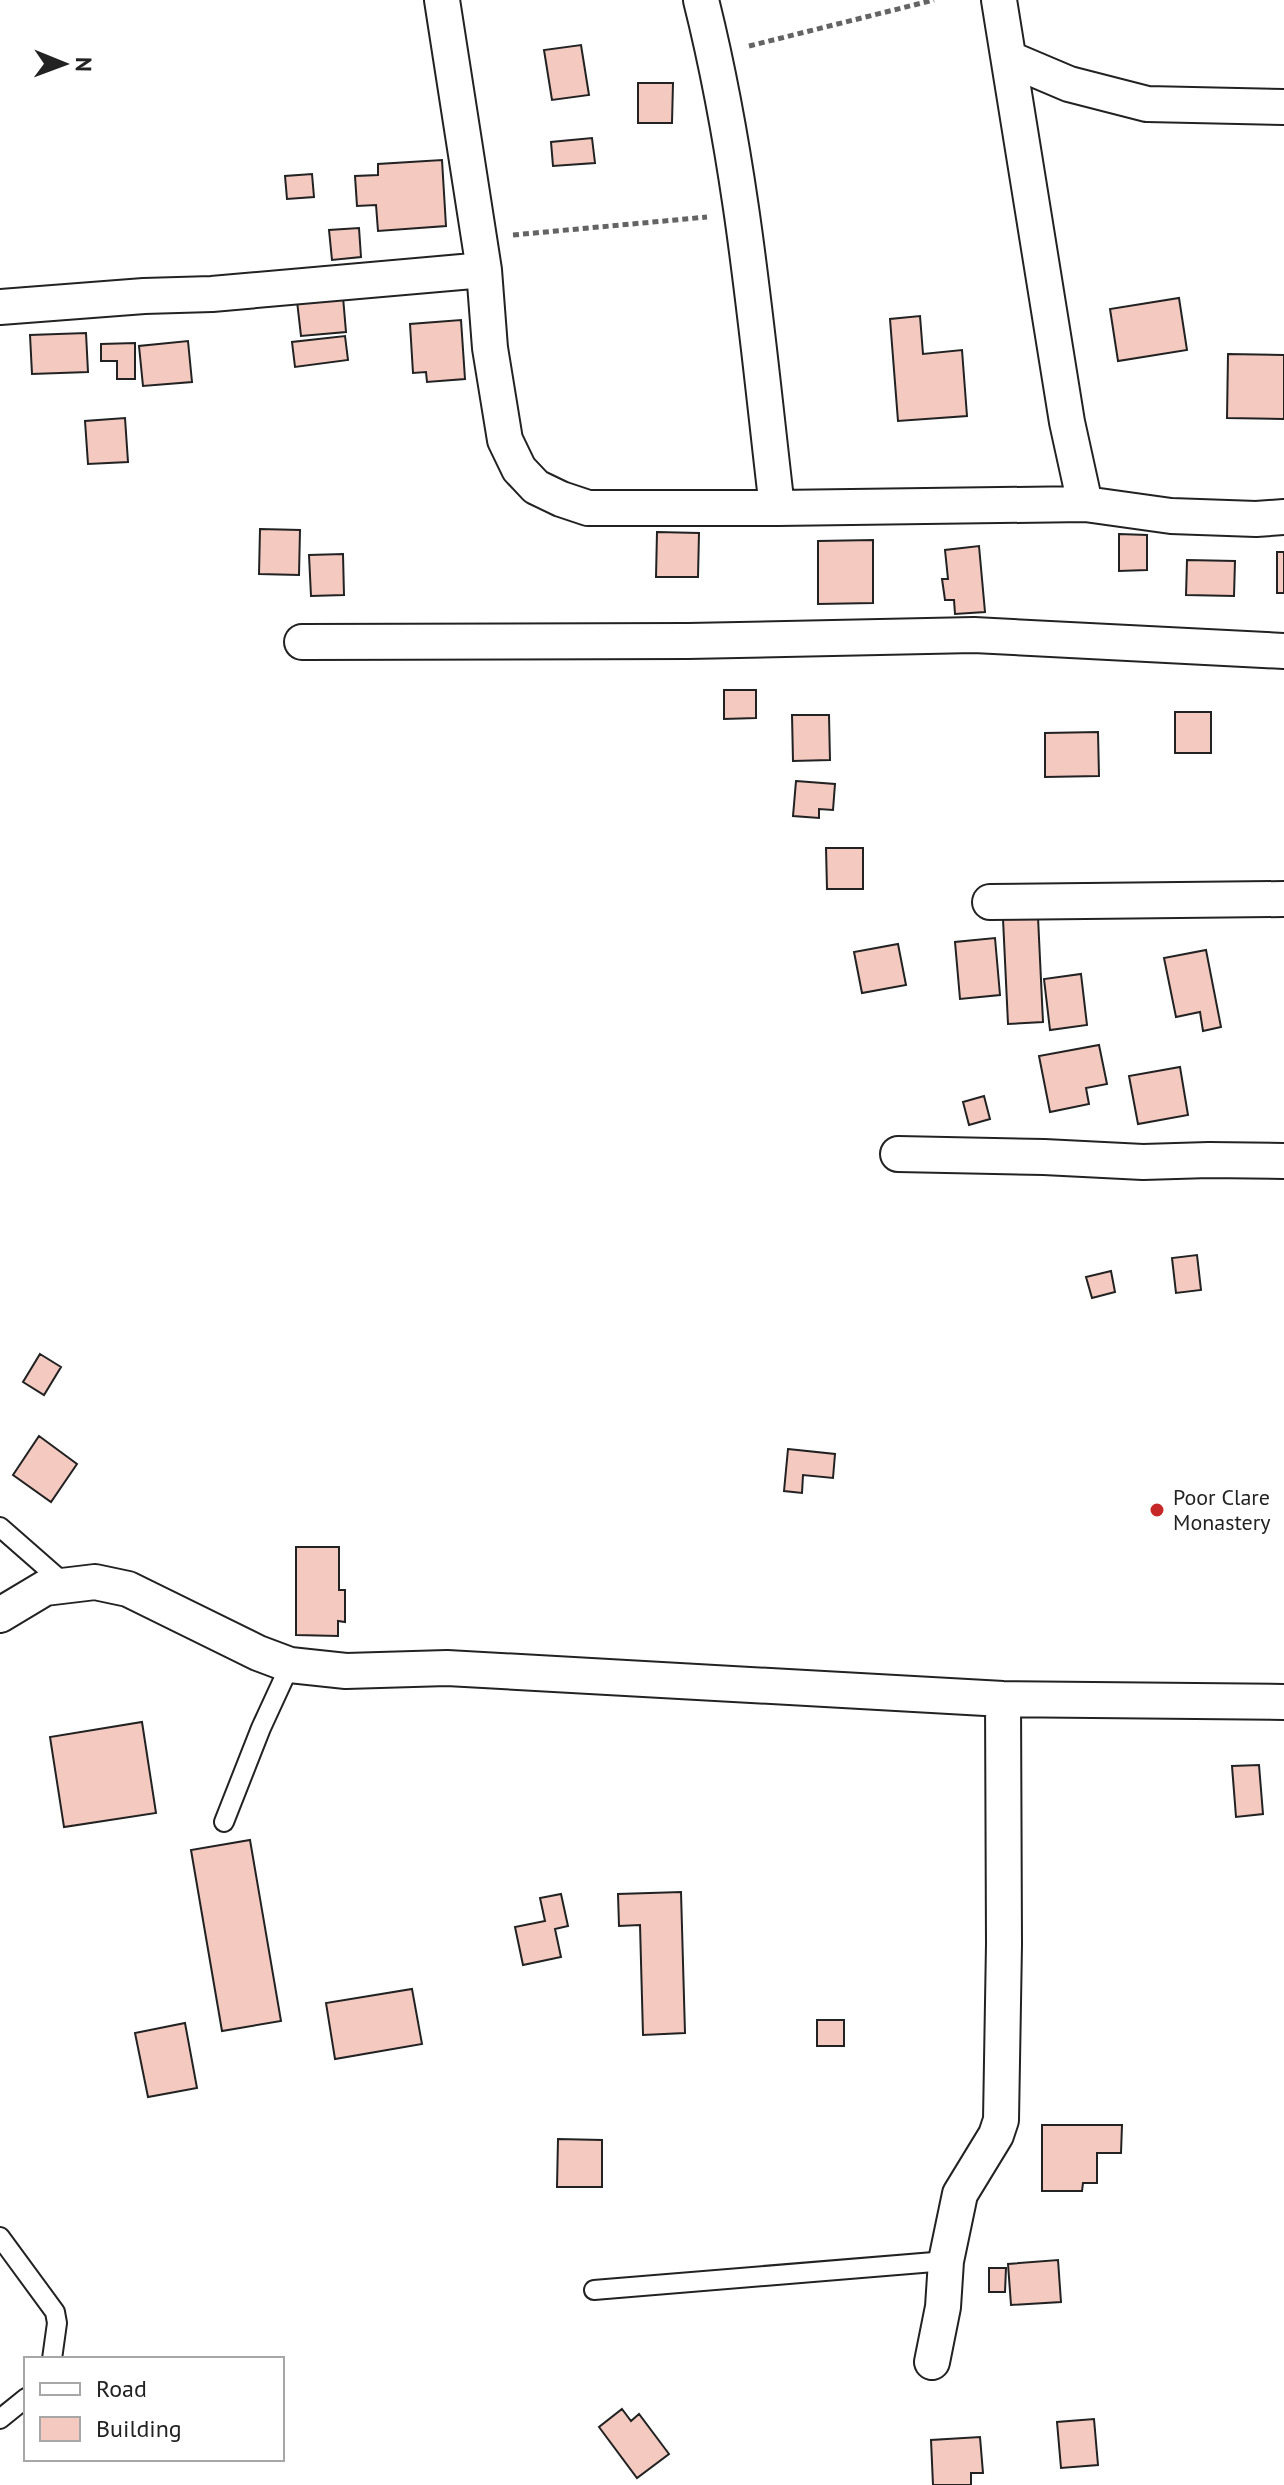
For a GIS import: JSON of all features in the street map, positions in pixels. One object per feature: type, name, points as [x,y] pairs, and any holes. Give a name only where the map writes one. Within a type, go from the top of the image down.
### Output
[{"type":"street","points":[[442,0],[481,254],[490,348],[505,440],[519,469],[536,487],[588,508],[1085,504],[1171,516],[1284,517]]},
{"type":"street","points":[[701,0],[715,54],[743,213],[777,508]]},
{"type":"street","points":[[999,0],[1067,422],[1085,504]]},
{"type":"street","points":[[1010,59],[1069,84],[1147,104],[1284,107]]},
{"type":"street","points":[[0,307],[212,294],[481,254]]},
{"type":"street","points":[[302,642],[688,641],[974,635],[1284,651]]},
{"type":"street","points":[[990,902],[1284,899]]},
{"type":"street","points":[[898,1154],[1143,1162],[1284,1161]]},
{"type":"street","points":[[0,1615],[45,1588],[95,1582],[128,1589],[258,1653],[290,1665],[346,1671],[447,1668],[1003,1699],[1284,1702]]},
{"type":"street","points":[[932,2362],[943,2307],[946,2261],[960,2194],[996,2135],[1001,2120],[1003,1699]]},
{"type":"lane","points":[[0,1527],[65,1584]]},
{"type":"lane","points":[[224,1822],[290,1665]]},
{"type":"lane","points":[[0,2237],[55,2312],[57,2323],[52,2357]]},
{"type":"lane","points":[[594,2290],[946,2261]]},
{"type":"lane","points":[[0,2419],[24,2400]]},
{"type":"path","points":[[715,54],[934,0]]},
{"type":"path","points":[[481,254],[743,213]]},
{"type":"building","points":[[581,45],[589,95],[552,100],[544,50]]},
{"type":"building","points":[[638,83],[673,83],[672,123],[638,123]]},
{"type":"building","points":[[592,138],[595,163],[553,166],[551,142]]},
{"type":"building","points":[[442,160],[446,226],[378,231],[376,205],[357,206],[355,176],[378,175],[378,164]]},
{"type":"building","points":[[312,174],[314,197],[287,199],[285,176]]},
{"type":"building","points":[[359,228],[361,257],[332,260],[329,230]]},
{"type":"building","points":[[343,297],[346,332],[301,336],[297,301]]},
{"type":"building","points":[[1179,298],[1187,350],[1118,361],[1110,309]]},
{"type":"building","points":[[920,316],[923,354],[962,350],[967,416],[898,421],[890,319]]},
{"type":"building","points":[[461,320],[465,379],[427,382],[426,372],[413,373],[410,324]]},
{"type":"building","points":[[86,333],[88,372],[32,374],[30,335]]},
{"type":"building","points":[[345,336],[348,360],[295,367],[292,342]]},
{"type":"building","points":[[188,341],[192,382],[143,386],[139,346]]},
{"type":"building","points":[[135,343],[135,379],[117,379],[117,361],[101,361],[101,344]]},
{"type":"building","points":[[1228,354],[1284,355],[1284,419],[1227,418]]},
{"type":"building","points":[[125,418],[128,462],[88,464],[85,421]]},
{"type":"building","points":[[260,529],[300,530],[299,575],[259,574]]},
{"type":"building","points":[[657,532],[699,533],[698,577],[656,577]]},
{"type":"building","points":[[1119,534],[1147,535],[1147,570],[1119,571]]},
{"type":"building","points":[[873,540],[873,603],[818,604],[818,541]]},
{"type":"building","points":[[979,546],[985,612],[955,614],[954,600],[945,600],[942,579],[948,579],[945,550]]},
{"type":"building","points":[[1277,552],[1284,552],[1284,593],[1277,593]]},
{"type":"building","points":[[343,554],[344,595],[311,596],[309,555]]},
{"type":"building","points":[[1187,560],[1235,561],[1234,596],[1186,595]]},
{"type":"building","points":[[724,690],[756,690],[756,718],[724,719]]},
{"type":"building","points":[[1175,712],[1211,712],[1211,753],[1175,753]]},
{"type":"building","points":[[792,715],[829,715],[830,760],[793,761]]},
{"type":"building","points":[[1098,732],[1099,776],[1045,777],[1045,733]]},
{"type":"building","points":[[796,781],[835,784],[833,810],[819,809],[819,818],[793,816]]},
{"type":"building","points":[[826,848],[863,848],[863,889],[827,889]]},
{"type":"building","points":[[1038,917],[1043,1022],[1008,1024],[1003,919]]},
{"type":"building","points":[[995,938],[1000,995],[960,999],[955,942]]},
{"type":"building","points":[[898,944],[906,985],[862,993],[854,952]]},
{"type":"building","points":[[1206,950],[1221,1027],[1203,1031],[1200,1012],[1176,1017],[1164,958]]},
{"type":"building","points":[[1081,974],[1087,1025],[1050,1030],[1044,979]]},
{"type":"building","points":[[1099,1045],[1107,1084],[1086,1088],[1089,1104],[1050,1112],[1039,1056]]},
{"type":"building","points":[[1180,1067],[1188,1115],[1138,1124],[1129,1076]]},
{"type":"building","points":[[984,1096],[990,1119],[969,1125],[963,1102]]},
{"type":"building","points":[[1197,1255],[1201,1290],[1176,1293],[1172,1258]]},
{"type":"building","points":[[1111,1271],[1115,1292],[1092,1298],[1086,1277]]},
{"type":"building","points":[[40,1354],[61,1367],[44,1395],[23,1382]]},
{"type":"building","points":[[39,1436],[77,1464],[51,1502],[13,1475]]},
{"type":"building","points":[[788,1449],[835,1454],[833,1478],[803,1475],[802,1493],[784,1491]]},
{"type":"building","points":[[296,1547],[339,1547],[339,1590],[345,1590],[345,1622],[338,1621],[338,1636],[296,1635]]},
{"type":"building","points":[[142,1722],[156,1813],[64,1827],[50,1737]]},
{"type":"building","points":[[1259,1765],[1263,1814],[1236,1817],[1232,1766]]},
{"type":"building","points":[[250,1840],[281,2021],[222,2031],[191,1850]]},
{"type":"building","points":[[681,1892],[685,2033],[643,2035],[640,1925],[619,1926],[618,1894]]},
{"type":"building","points":[[561,1894],[568,1926],[555,1929],[561,1957],[523,1965],[515,1927],[545,1921],[540,1898]]},
{"type":"building","points":[[412,1989],[422,2044],[335,2059],[326,2003]]},
{"type":"building","points":[[817,2020],[844,2020],[844,2046],[817,2046]]},
{"type":"building","points":[[185,2023],[197,2088],[148,2097],[135,2033]]},
{"type":"building","points":[[1042,2125],[1122,2125],[1121,2153],[1097,2153],[1097,2183],[1083,2183],[1082,2191],[1042,2191]]},
{"type":"building","points":[[558,2139],[602,2140],[602,2187],[557,2187]]},
{"type":"building","points":[[1058,2260],[1061,2302],[1011,2305],[1008,2264]]},
{"type":"building","points":[[989,2268],[1006,2268],[1005,2292],[989,2292]]},
{"type":"building","points":[[622,2409],[631,2421],[639,2414],[669,2454],[637,2478],[599,2427]]},
{"type":"building","points":[[1094,2419],[1098,2465],[1061,2468],[1057,2422]]},
{"type":"building","points":[[980,2437],[983,2473],[971,2473],[971,2485],[933,2485],[931,2440]]},
{"type":"place","name":"Poor Clare Monastery","points":[[1157,1510]]}]
